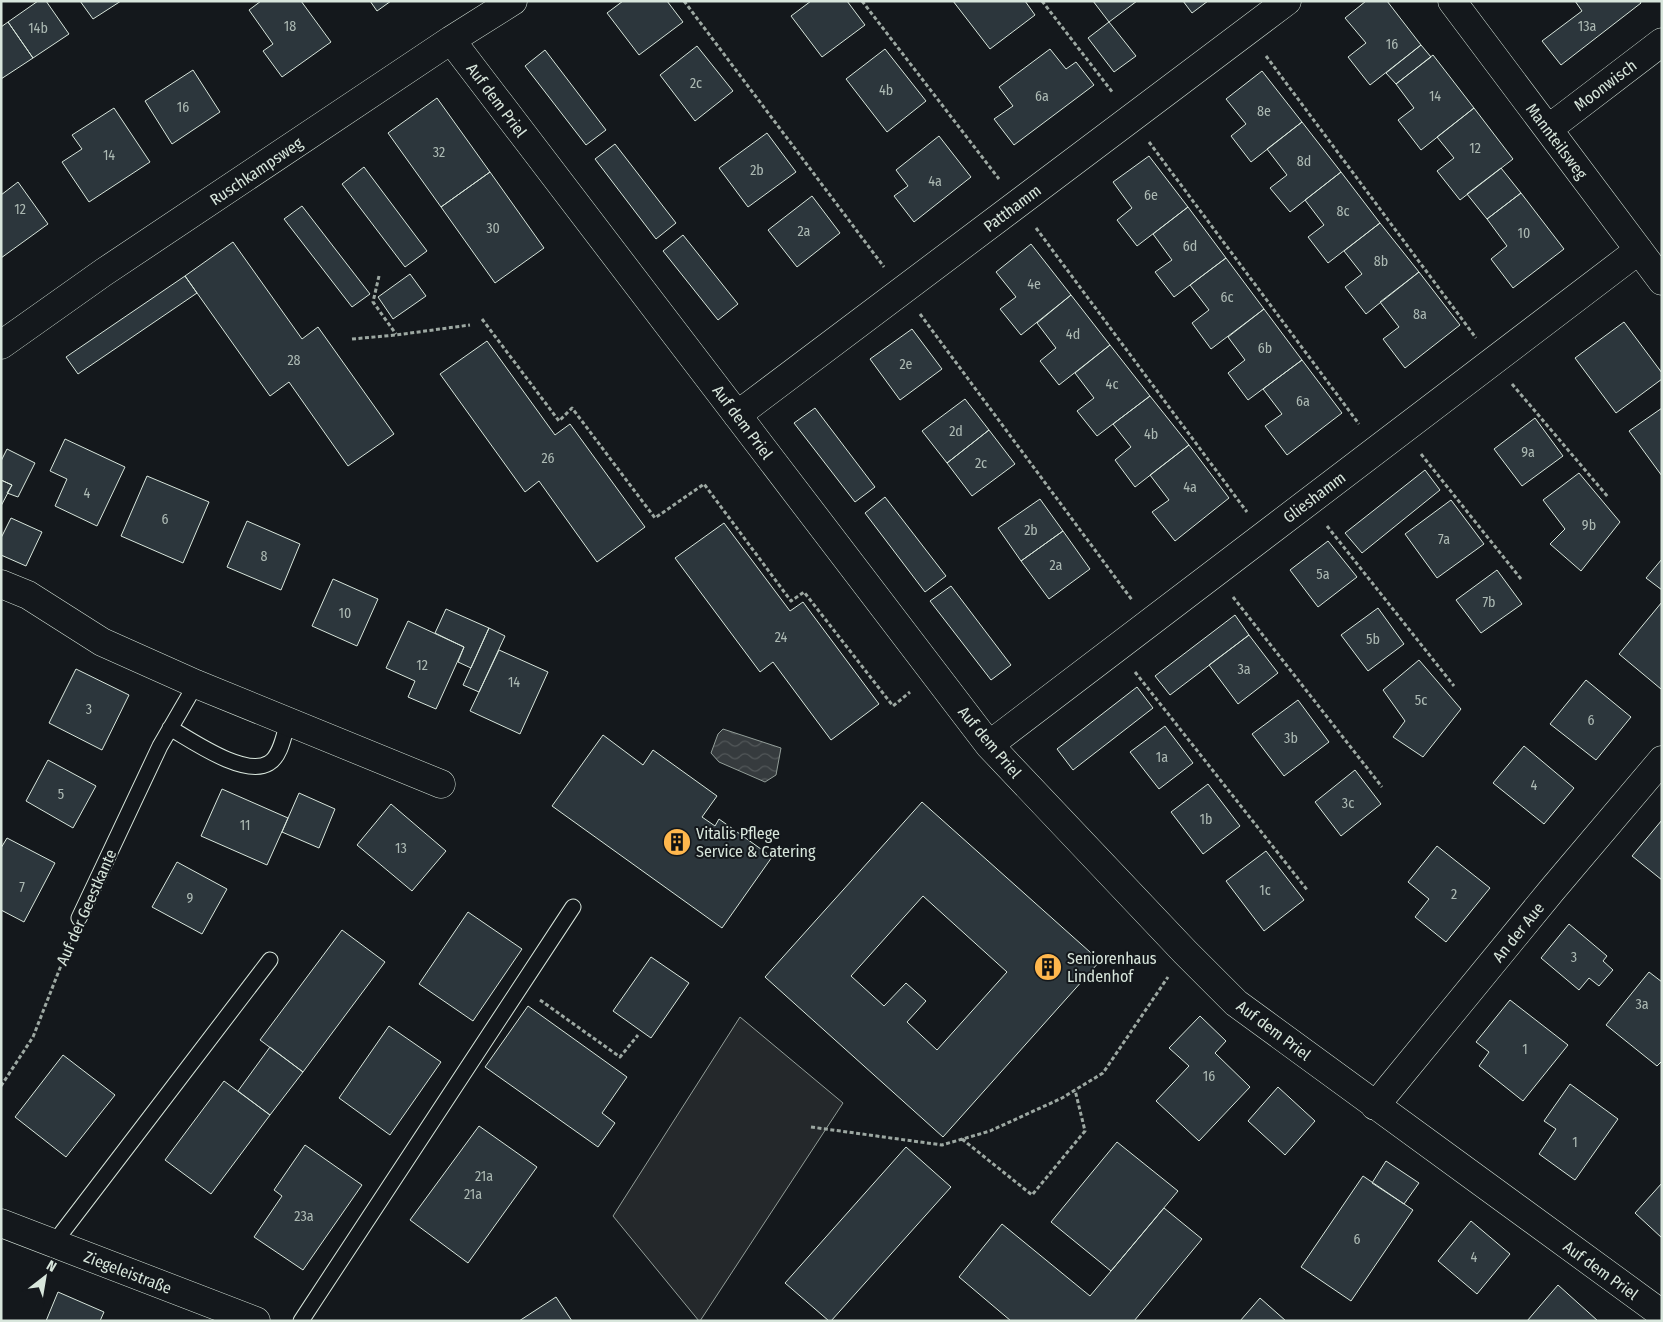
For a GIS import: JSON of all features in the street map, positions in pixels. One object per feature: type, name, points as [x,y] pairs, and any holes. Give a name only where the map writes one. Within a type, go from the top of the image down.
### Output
[{"type":"street","name":"Ruschkampsweg","points":[[1,345],[104,272],[451,40],[513,1]]},
{"type":"street","name":"Patthamm","points":[[737,414],[1287,1]]},
{"type":"street","name":"Mannteilsweg","points":[[1452,1],[1662,281]]},
{"type":"street","name":"Auf dem Priel","points":[[451,40],[989,745],[1185,952],[1236,1003],[1662,1314]]},
{"type":"street","name":"Moonwisch","points":[[1548,129],[1662,42]]},
{"type":"street","name":"Glieshamm","points":[[989,745],[1639,250]]},
{"type":"street","points":[[1,584],[28,596],[102,642],[196,684],[441,784]]},
{"type":"street","name":"An der Aue","points":[[1376,1106],[1552,890],[1662,760]]},
{"type":"street","name":"Ziegeleistraße","points":[[1,1223],[256,1321]]},
{"type":"lane","name":"Auf der Geestkante","points":[[79,918],[160,746],[196,684]]},
{"type":"lane","points":[[170,728],[218,755],[244,765],[260,767],[270,762],[278,751],[288,722]]},
{"type":"lane","points":[[301,1321],[573,907]]},
{"type":"lane","points":[[54,1243],[270,960]]},
{"type":"path","points":[[684,1],[1148,623]]},
{"type":"path","points":[[862,1],[1018,204],[1265,535]]},
{"type":"path","points":[[1042,1],[1132,118],[1377,449]]},
{"type":"path","points":[[1248,31],[1493,361],[1608,497]]},
{"type":"path","points":[[379,276],[373,302],[396,335]]},
{"type":"path","points":[[482,319],[559,421],[572,408],[655,518],[704,484],[791,601],[804,592],[893,706],[934,673]]},
{"type":"path","points":[[352,339],[470,325]]},
{"type":"path","points":[[1402,431],[1521,579]]},
{"type":"path","points":[[1308,502],[1454,686]]},
{"type":"path","points":[[1215,573],[1382,787]]},
{"type":"path","points":[[1116,648],[1308,891]]},
{"type":"path","name":"Auf der Geestkante","points":[[1,1086],[33,1037],[79,918]]},
{"type":"path","points":[[811,1127],[942,1145],[990,1131],[1062,1098],[1103,1073],[1185,952]]},
{"type":"path","points":[[521,986],[620,1057],[638,1035]]},
{"type":"path","points":[[962,1138],[1032,1195],[1085,1131],[1075,1090]]},
{"type":"shaded area","points":[[740,1017],[843,1103],[699,1321],[613,1216]]},
{"type":"water","points":[[723,729],[781,748],[776,775],[765,782],[719,762],[711,753],[718,734]]},
{"type":"building","points":[[38,1],[46,1],[69,34],[33,58],[8,22]]},
{"type":"building","points":[[80,1],[121,1],[93,19]]},
{"type":"building","points":[[261,1],[301,1],[331,42],[282,77],[263,51],[273,44],[249,10]]},
{"type":"building","points":[[370,1],[391,1],[377,11]]},
{"type":"building","points":[[623,1],[667,1],[683,22],[639,55],[607,13]]},
{"type":"building","points":[[811,1],[847,1],[865,25],[822,57],[791,16]]},
{"type":"building","points":[[953,1],[1025,1],[1035,15],[990,49]]},
{"type":"building","points":[[1093,1],[1137,1],[1109,22]]},
{"type":"building","points":[[1183,1],[1208,1],[1192,13]]},
{"type":"building","points":[[1366,1],[1387,1],[1421,45],[1370,85],[1348,57],[1366,43],[1345,18]]},
{"type":"building","points":[[1575,1],[1640,1],[1641,3],[1561,65],[1542,41],[1582,11]]},
{"type":"building","points":[[8,22],[33,58],[1,79],[1,27]]},
{"type":"building","points":[[1109,22],[1136,56],[1114,72],[1088,38]]},
{"type":"building","points":[[1421,45],[1431,57],[1396,84],[1386,73]]},
{"type":"building","points":[[697,46],[733,91],[695,121],[660,75]]},
{"type":"building","points":[[885,49],[926,101],[887,132],[846,79]]},
{"type":"building","points":[[1050,49],[1066,69],[1076,62],[1094,85],[1014,145],[994,119],[1013,106],[999,87]]},
{"type":"building","points":[[545,50],[606,130],[586,145],[525,66]]},
{"type":"building","points":[[1433,55],[1474,108],[1421,150],[1398,120],[1414,108],[1396,84]]},
{"type":"building","points":[[193,70],[220,112],[172,144],[145,101]]},
{"type":"building","points":[[1262,71],[1302,122],[1251,162],[1231,136],[1246,124],[1226,99]]},
{"type":"building","points":[[437,98],[490,172],[441,207],[388,133]]},
{"type":"building","points":[[114,108],[150,162],[89,202],[62,162],[82,149],[72,135]]},
{"type":"building","points":[[1474,108],[1513,159],[1460,200],[1437,171],[1454,158],[1437,137]]},
{"type":"building","points":[[1302,122],[1341,172],[1290,212],[1270,188],[1287,175],[1267,149]]},
{"type":"building","points":[[767,133],[796,172],[748,207],[719,168]]},
{"type":"building","points":[[939,136],[971,177],[914,222],[894,196],[908,186],[896,170]]},
{"type":"building","points":[[615,144],[676,223],[656,239],[595,159]]},
{"type":"building","points":[[1149,156],[1188,207],[1137,246],[1117,220],[1132,208],[1113,182]]},
{"type":"building","points":[[364,167],[427,251],[405,267],[342,184]]},
{"type":"building","points":[[1501,168],[1521,193],[1487,219],[1467,194]]},
{"type":"building","points":[[490,172],[544,248],[495,283],[441,207]]},
{"type":"building","points":[[1341,172],[1380,223],[1328,263],[1308,237],[1324,225],[1305,200]]},
{"type":"building","points":[[18,182],[48,224],[1,258],[1,195]]},
{"type":"building","points":[[1521,193],[1564,249],[1513,288],[1491,259],[1507,246],[1487,219]]},
{"type":"building","points":[[812,196],[840,233],[797,267],[768,230]]},
{"type":"building","points":[[302,206],[370,294],[352,307],[284,219]]},
{"type":"building","points":[[1188,207],[1226,258],[1174,297],[1155,272],[1172,260],[1153,234]]},
{"type":"building","points":[[1380,223],[1419,272],[1366,314],[1345,287],[1362,274],[1344,251]]},
{"type":"building","points":[[683,235],[738,304],[718,320],[663,251]]},
{"type":"building","points":[[233,242],[302,339],[318,327],[394,434],[348,466],[289,382],[270,396],[185,276]]},
{"type":"building","points":[[1031,244],[1071,295],[1021,335],[1000,309],[1016,297],[996,272]]},
{"type":"building","points":[[1226,258],[1264,309],[1211,349],[1192,323],[1209,310],[1190,285]]},
{"type":"building","points":[[1419,272],[1460,325],[1405,368],[1383,339],[1399,327],[1380,302]]},
{"type":"building","points":[[410,274],[426,296],[393,319],[378,297]]},
{"type":"building","points":[[185,276],[197,293],[78,374],[66,357]]},
{"type":"building","points":[[1071,295],[1110,345],[1059,385],[1040,361],[1056,348],[1037,323]]},
{"type":"building","points":[[1264,309],[1302,360],[1248,400],[1228,373],[1245,360],[1228,337]]},
{"type":"building","points":[[1624,322],[1662,373],[1662,379],[1616,413],[1575,358]]},
{"type":"building","points":[[912,329],[942,369],[900,400],[870,359]]},
{"type":"building","points":[[487,341],[555,435],[570,424],[645,527],[597,562],[539,481],[525,492],[440,374]]},
{"type":"building","points":[[1110,345],[1150,396],[1097,436],[1077,411],[1094,398],[1075,373]]},
{"type":"building","points":[[1302,360],[1342,413],[1287,455],[1265,426],[1282,414],[1263,389]]},
{"type":"building","points":[[1150,396],[1189,445],[1135,487],[1115,460],[1131,447],[1113,424]]},
{"type":"building","points":[[965,399],[989,430],[947,463],[922,431]]},
{"type":"building","points":[[815,408],[875,487],[855,502],[794,423]]},
{"type":"building","points":[[1662,408],[1662,476],[1629,431]]},
{"type":"building","points":[[1535,418],[1563,456],[1522,486],[1494,449]]},
{"type":"building","points":[[989,430],[1015,464],[972,496],[947,463]]},
{"type":"building","points":[[65,439],[125,467],[97,526],[55,506],[67,479],[50,471]]},
{"type":"building","points":[[1189,445],[1229,498],[1175,541],[1152,512],[1169,500],[1150,475]]},
{"type":"building","points":[[7,449],[35,463],[18,497],[7,493],[12,485],[1,480],[1,461]]},
{"type":"building","points":[[1425,470],[1440,490],[1362,553],[1345,533]]},
{"type":"building","points":[[1579,473],[1620,522],[1581,571],[1550,544],[1565,529],[1543,500]]},
{"type":"building","points":[[147,476],[209,502],[183,563],[121,536]]},
{"type":"building","points":[[1,480],[12,485],[1,506]]},
{"type":"building","points":[[885,497],[946,576],[925,592],[865,513]]},
{"type":"building","points":[[1040,499],[1063,531],[1021,561],[998,528]]},
{"type":"building","points":[[1451,500],[1484,544],[1437,578],[1405,534]]},
{"type":"building","points":[[11,518],[42,532],[26,566],[1,555],[1,538]]},
{"type":"building","points":[[247,521],[300,544],[281,590],[227,567]]},
{"type":"building","points":[[724,523],[790,611],[803,602],[879,704],[831,740],[773,662],[760,672],[675,558]]},
{"type":"building","points":[[1063,531],[1090,569],[1049,599],[1021,561]]},
{"type":"building","points":[[1328,541],[1357,577],[1318,607],[1290,570]]},
{"type":"building","points":[[1662,559],[1662,590],[1646,578]]},
{"type":"building","points":[[1497,570],[1522,604],[1481,633],[1456,600]]},
{"type":"building","points":[[333,579],[378,599],[357,646],[312,626]]},
{"type":"building","points":[[951,586],[1011,665],[991,680],[930,601]]},
{"type":"building","points":[[1662,602],[1662,688],[1661,689],[1619,654]]},
{"type":"building","points":[[1378,608],[1404,644],[1368,671],[1341,635]]},
{"type":"building","points":[[446,609],[489,628],[471,668],[458,662],[464,647],[435,633]]},
{"type":"building","points":[[1235,615],[1249,635],[1170,695],[1155,676]]},
{"type":"building","points":[[408,621],[464,647],[436,709],[408,697],[415,681],[386,668]]},
{"type":"building","points":[[489,628],[505,636],[479,692],[463,685]]},
{"type":"building","points":[[1249,635],[1278,673],[1238,704],[1209,665]]},
{"type":"building","points":[[499,650],[548,672],[520,734],[470,711]]},
{"type":"building","points":[[1419,660],[1461,709],[1423,757],[1393,737],[1405,721],[1383,690]]},
{"type":"building","points":[[76,669],[129,695],[102,750],[49,723]]},
{"type":"building","points":[[1586,680],[1631,717],[1596,760],[1550,724]]},
{"type":"building","points":[[1137,687],[1153,708],[1073,770],[1057,749]]},
{"type":"building","points":[[1298,700],[1329,742],[1284,776],[1252,734]]},
{"type":"building","points":[[1165,726],[1193,763],[1159,789],[1130,752]]},
{"type":"building","name":"Vitalis Pflege Service & Catering","points":[[603,735],[643,765],[653,750],[717,796],[702,817],[715,826],[719,819],[772,857],[722,928],[552,806]]},
{"type":"building","points":[[1524,746],[1574,788],[1544,824],[1493,783]]},
{"type":"building","points":[[48,760],[96,786],[73,828],[26,801]]},
{"type":"building","points":[[1355,770],[1381,804],[1341,836],[1315,802]]},
{"type":"building","points":[[1208,784],[1240,826],[1203,854],[1171,812]]},
{"type":"building","points":[[222,789],[288,818],[267,865],[201,836]]},
{"type":"building","points":[[299,793],[335,809],[319,848],[282,832]]},
{"type":"building","name":"Seniorenhaus Lindenhof","points":[[922,802],[1100,961],[943,1137],[765,977]],"holes":[[[923,896],[1007,972],[937,1050],[907,1022],[926,1001],[906,983],[884,1006],[851,976]]]},
{"type":"building","points":[[391,804],[446,851],[412,891],[357,845]]},
{"type":"building","points":[[1662,820],[1662,880],[1632,856]]},
{"type":"building","points":[[7,838],[55,863],[24,922],[1,910],[1,848]]},
{"type":"building","points":[[1437,846],[1490,888],[1446,942],[1415,917],[1429,899],[1408,882]]},
{"type":"building","points":[[1266,851],[1304,900],[1264,931],[1226,881]]},
{"type":"building","points":[[177,862],[227,889],[202,934],[152,907]]},
{"type":"building","points":[[468,912],[522,949],[473,1021],[419,984]]},
{"type":"building","points":[[1569,924],[1607,956],[1603,961],[1613,970],[1599,986],[1589,978],[1579,990],[1541,958]]},
{"type":"building","points":[[342,930],[385,962],[303,1072],[260,1040]]},
{"type":"building","points":[[651,957],[689,983],[651,1038],[613,1011]]},
{"type":"building","points":[[1649,972],[1662,982],[1662,1061],[1657,1066],[1606,1025]]},
{"type":"building","points":[[1510,1000],[1568,1045],[1523,1101],[1479,1066],[1489,1052],[1476,1042]]},
{"type":"building","points":[[528,1006],[627,1077],[602,1113],[615,1123],[598,1147],[485,1067]]},
{"type":"building","points":[[1200,1016],[1226,1041],[1215,1053],[1250,1087],[1199,1141],[1156,1101],[1189,1066],[1169,1048]]},
{"type":"building","points":[[389,1026],[441,1062],[390,1135],[339,1098]]},
{"type":"building","points":[[270,1047],[303,1072],[270,1115],[238,1091]]},
{"type":"building","points":[[63,1055],[115,1095],[66,1157],[15,1117]]},
{"type":"building","points":[[224,1081],[270,1115],[211,1194],[165,1160]]},
{"type":"building","points":[[1570,1084],[1618,1119],[1575,1180],[1539,1154],[1556,1129],[1544,1121]]},
{"type":"building","points":[[1278,1087],[1315,1121],[1285,1155],[1248,1121]]},
{"type":"building","points":[[479,1126],[537,1167],[468,1263],[410,1220]]},
{"type":"building","points":[[1117,1142],[1178,1191],[1111,1271],[1051,1222]]},
{"type":"building","points":[[305,1145],[362,1185],[303,1270],[254,1237],[282,1196],[274,1190]]},
{"type":"building","points":[[906,1147],[951,1187],[829,1321],[785,1283]]},
{"type":"building","points":[[1386,1161],[1419,1183],[1404,1204],[1372,1183]]},
{"type":"building","points":[[1363,1176],[1413,1210],[1351,1301],[1301,1267]]},
{"type":"building","points":[[1662,1183],[1662,1238],[1635,1213]]},
{"type":"building","points":[[1164,1208],[1202,1239],[1134,1321],[1011,1321],[959,1277],[1002,1224],[1090,1296]]},
{"type":"building","points":[[1471,1221],[1510,1254],[1477,1294],[1438,1261]]},
{"type":"building","points":[[1558,1285],[1598,1321],[1527,1321]]},
{"type":"building","points":[[58,1292],[104,1312],[100,1321],[46,1321]]},
{"type":"building","points":[[556,1297],[572,1321],[519,1321]]},
{"type":"building","points":[[1260,1298],[1286,1321],[1240,1321]]},
{"type":"place","name":"Vitalis Pflege Service & Catering","points":[[677,842]]},
{"type":"place","name":"Seniorenhaus Lindenhof","points":[[1048,967]]}]
